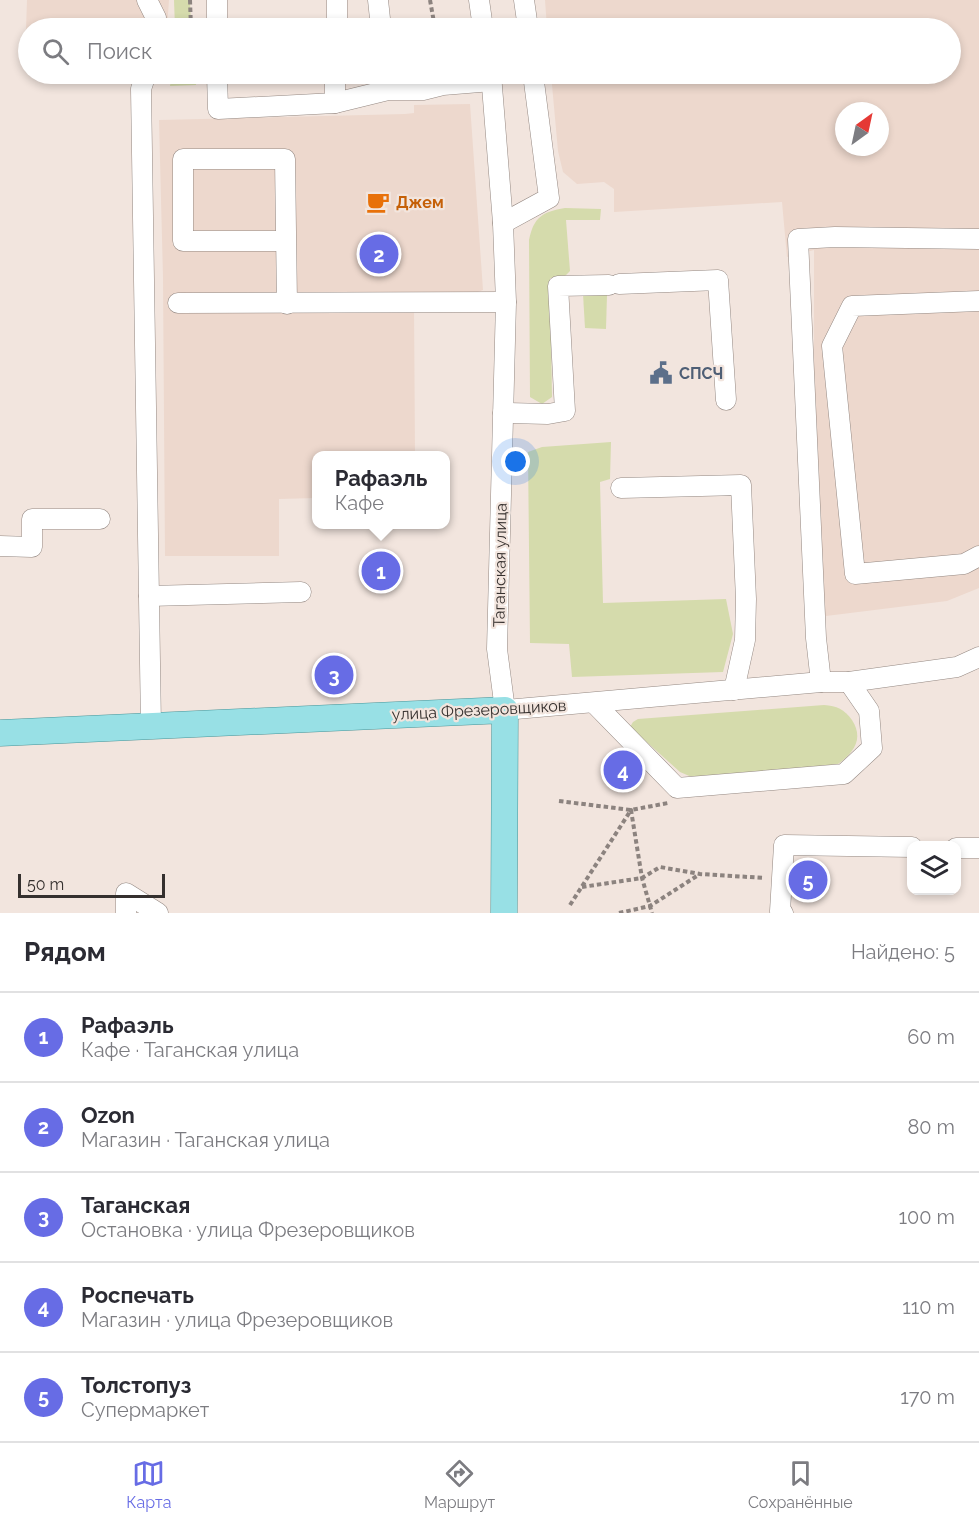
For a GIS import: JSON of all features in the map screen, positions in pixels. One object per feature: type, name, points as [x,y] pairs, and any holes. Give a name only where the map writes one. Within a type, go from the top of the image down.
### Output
[{"type":"main road","name":"улица Фрезеровщиков","points":[[0,733],[505,710]]},
{"type":"main road","name":"Таганская улица","points":[[504,913],[505,710]]},
{"type":"street","points":[[147,0],[156,18]]},
{"type":"street","points":[[217,0],[217,18]]},
{"type":"street","points":[[337,0],[337,18]]},
{"type":"street","points":[[378,0],[380,18]]},
{"type":"street","points":[[479,0],[482,18]]},
{"type":"street","points":[[524,0],[527,18]]},
{"type":"street","points":[[143,84],[152,726]]},
{"type":"street","points":[[217,84],[218,109],[334,103],[382,84]]},
{"type":"street","points":[[334,103],[335,84]]},
{"type":"street","points":[[396,84],[423,90],[449,84]]},
{"type":"street","name":"Таганская улица","points":[[492,84],[503,223],[506,302],[497,649],[505,710]]},
{"type":"street","points":[[503,223],[549,198],[534,84]]},
{"type":"street","points":[[286,240],[183,241],[183,159],[285,159],[287,304]]},
{"type":"street","points":[[821,682],[816,638],[798,239],[979,238]]},
{"type":"street","points":[[503,413],[548,414],[565,411],[558,286],[718,280],[726,400]]},
{"type":"street","points":[[979,301],[852,306],[831,346],[855,574],[964,564],[979,556]]},
{"type":"street","points":[[178,303],[506,302]]},
{"type":"street","points":[[621,489],[741,485],[746,599],[745,640],[734,690]]},
{"type":"street","points":[[0,546],[32,547],[32,519],[100,519]]},
{"type":"street","points":[[149,596],[302,592]]},
{"type":"street","name":"улица Фрезеровщиков","points":[[505,710],[821,682],[849,682],[957,667],[979,657]]},
{"type":"street","points":[[594,703],[677,788],[844,774],[872,748],[869,711],[849,682]]},
{"type":"street","points":[[783,913],[780,911],[784,845],[907,847]]},
{"type":"street","points":[[961,848],[979,848]]},
{"type":"street","points":[[126,913],[126,893],[158,913]]},
{"type":"path","points":[[190,0],[191,18]]},
{"type":"path","points":[[430,0],[433,18]]},
{"type":"path","points":[[559,801],[631,810],[672,803]]},
{"type":"path","points":[[631,810],[642,878],[652,913]]},
{"type":"path","points":[[570,905],[631,810]]},
{"type":"path","points":[[581,888],[642,878],[660,867],[700,874],[782,879]]},
{"type":"path","points":[[619,913],[650,906],[700,874]]},
{"type":"shaded area","points":[[27,0],[169,0],[168,18],[26,18]]},
{"type":"shaded area","points":[[545,0],[979,0],[979,588],[947,601],[826,616],[820,605],[814,410],[814,250],[787,257],[782,202],[614,212],[614,189],[604,182],[577,184],[563,172],[558,151],[552,84],[961,84],[961,18],[546,18]]},
{"type":"shaded area","points":[[470,104],[483,290],[453,302],[414,304],[415,451],[312,451],[312,498],[279,499],[279,556],[165,556],[163,277],[159,120],[405,114],[414,113],[414,105]]},
{"type":"green space","points":[[174,0],[190,0],[191,18],[175,18]]},
{"type":"green space","points":[[170,84],[196,85],[170,86]]},
{"type":"green space","points":[[565,208],[601,209],[600,220],[566,220],[570,271],[564,277],[550,278],[552,397],[542,404],[530,397],[529,240],[540,217],[550,211]]},
{"type":"green space","points":[[583,294],[607,295],[606,329],[585,328]]},
{"type":"green space","points":[[611,442],[610,479],[600,482],[603,603],[726,599],[733,634],[723,672],[572,677],[569,644],[530,643],[528,452],[542,447]]},
{"type":"green space","points":[[824,705],[836,707],[846,713],[856,727],[856,745],[838,764],[708,779],[694,778],[680,772],[630,727],[638,719]]},
{"type":"place","name":"Джем","points":[[378,202]]},
{"type":"place","name":"Ozon","points":[[379,254]]},
{"type":"place","name":"СПСЧ","points":[[661,373]]},
{"type":"place","name":"Рафаэль","points":[[381,571]]},
{"type":"place","name":"Таганская","points":[[334,675]]},
{"type":"place","name":"Роспечать","points":[[623,770]]},
{"type":"place","name":"Толстопуз","points":[[808,880]]}]
